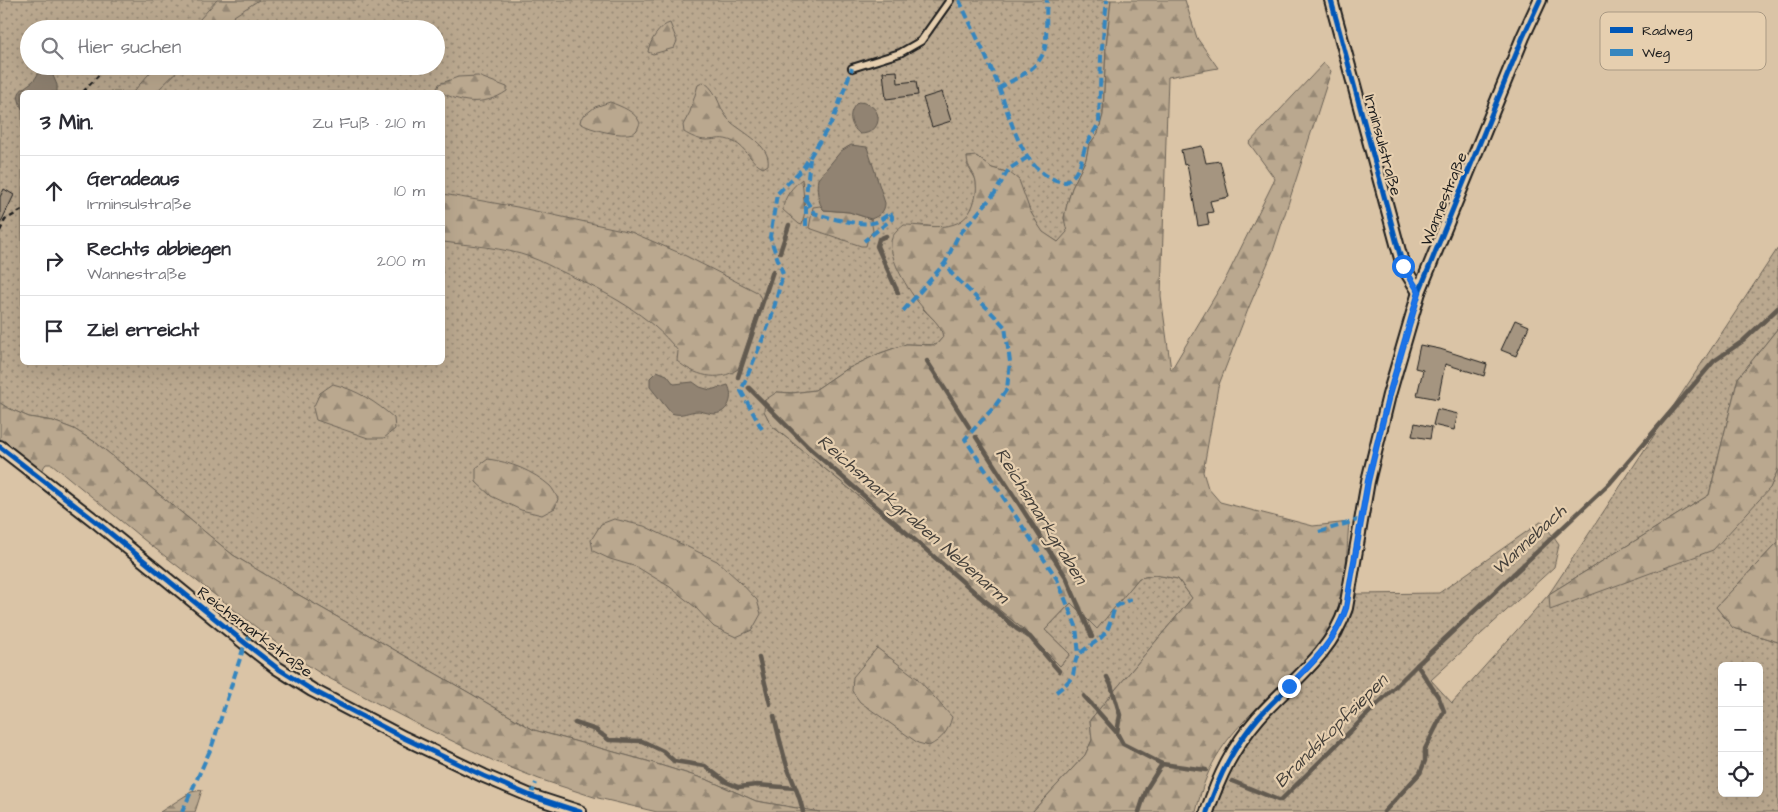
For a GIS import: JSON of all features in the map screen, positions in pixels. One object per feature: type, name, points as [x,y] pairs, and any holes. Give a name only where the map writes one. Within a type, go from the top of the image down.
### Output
[{"type":"street","name":"Irminsulstraße","points":[[1332,0],[1403,266],[1419,292]]},
{"type":"street","name":"Wannestraße","points":[[1206,812],[1218,779],[1235,748],[1262,714],[1326,647],[1342,622],[1368,481],[1389,395],[1419,292],[1523,37],[1540,0]]},
{"type":"street","name":"Reichsmarkstraße","points":[[0,447],[99,524],[277,668],[312,690],[484,776],[531,796],[580,812]]},
{"type":"lane","points":[[852,68],[900,53],[921,41],[950,0]]},
{"type":"path","points":[[85,90],[99,75]]},
{"type":"path","points":[[0,231],[6,220],[20,211]]},
{"type":"green space","points":[[0,0],[1111,0],[1106,47],[1103,115],[1098,133],[1089,145],[1086,159],[1072,188],[1067,204],[1064,218],[1068,232],[1058,242],[1042,232],[1010,173],[992,168],[976,156],[967,164],[975,178],[977,189],[972,208],[966,218],[952,226],[918,225],[922,308],[942,328],[943,337],[936,345],[906,344],[878,354],[843,371],[815,390],[792,393],[777,392],[764,411],[772,426],[1023,629],[1060,666],[1070,654],[1045,630],[1071,603],[1097,628],[1139,578],[1155,575],[1178,579],[1192,598],[1090,720],[1092,740],[1085,755],[1032,812],[820,812],[756,801],[708,780],[534,730],[233,555],[95,442],[74,429],[53,421],[29,417],[0,403]]},
{"type":"green space","points":[[217,0],[259,0],[230,20],[199,20]]},
{"type":"green space","points":[[1111,0],[1185,0],[1197,38],[1218,68],[1168,77],[1161,296],[1171,370],[1227,276],[1275,179],[1249,143],[1324,63],[1331,71],[1273,251],[1218,387],[1203,472],[1208,488],[1220,502],[1313,526],[1349,522],[1343,589],[1336,615],[1320,645],[1246,719],[1220,752],[1205,780],[1196,812],[1032,812],[1085,755],[1092,740],[1090,720],[1192,598],[1178,579],[1155,575],[1139,578],[1097,629],[1071,603],[1045,630],[1070,654],[1060,666],[1023,629],[772,426],[764,411],[765,400],[777,392],[792,393],[815,390],[843,371],[878,354],[906,344],[936,345],[943,337],[938,325],[919,303],[902,278],[894,259],[891,240],[895,233],[904,225],[934,227],[953,225],[961,221],[968,214],[974,202],[976,188],[975,179],[968,165],[967,157],[976,156],[992,168],[1010,173],[1019,180],[1030,211],[1043,232],[1058,242],[1067,232],[1064,218],[1067,204],[1072,188],[1086,159],[1089,145],[1098,133],[1103,115],[1106,47]]},
{"type":"green space","points":[[670,23],[677,41],[674,48],[653,54],[648,52],[656,34],[662,27]]},
{"type":"green space","points":[[148,75],[174,75],[158,90],[135,90]]},
{"type":"green space","points":[[478,76],[507,87],[507,91],[489,99],[472,101],[454,98],[445,94],[445,90],[437,90],[439,84],[458,77]]},
{"type":"green space","points":[[704,82],[713,91],[727,118],[761,146],[768,158],[768,165],[763,168],[759,166],[742,148],[730,140],[700,139],[684,132],[683,125],[690,112],[698,85]]},
{"type":"green space","points":[[610,102],[635,115],[640,123],[636,131],[628,134],[606,132],[580,123],[581,118],[595,107]]},
{"type":"green space","points":[[802,179],[805,211],[802,225],[783,210],[783,206],[789,193]]},
{"type":"green space","points":[[445,194],[517,207],[631,232],[682,254],[757,292],[761,298],[760,305],[738,369],[722,376],[706,376],[691,370],[677,361],[678,351],[667,338],[641,315],[612,297],[539,260],[499,249],[445,242]]},
{"type":"green space","points":[[820,206],[824,210],[849,212],[871,219],[873,231],[868,238],[866,246],[861,246],[809,228],[813,207]]},
{"type":"green space","points":[[1778,248],[1778,328],[1738,378],[1709,495],[1549,594]]},
{"type":"green space","points":[[1778,328],[1778,469],[1770,488],[1713,550],[1550,610],[1549,594],[1709,495],[1738,378]]},
{"type":"green space","points":[[333,384],[358,393],[380,407],[394,418],[395,429],[384,438],[368,438],[316,420],[313,408],[320,393]]},
{"type":"green space","points":[[0,403],[29,417],[53,421],[74,429],[95,442],[233,555],[534,730],[708,780],[756,801],[820,812],[657,812],[594,797],[539,779],[494,761],[417,724],[323,675],[292,655],[143,539],[52,464],[46,464],[41,471],[0,439]]},
{"type":"green space","points":[[488,459],[505,462],[521,468],[543,481],[551,487],[558,499],[555,508],[542,515],[521,510],[491,496],[476,482],[476,468]]},
{"type":"green space","points":[[1778,469],[1778,542],[1716,607],[1733,628],[1778,642],[1778,812],[1212,812],[1222,785],[1241,745],[1342,637],[1357,594],[1439,593],[1542,521],[1559,545],[1554,567],[1431,680],[1452,703],[1549,594],[1770,488]]},
{"type":"green space","points":[[614,519],[644,526],[717,561],[757,600],[761,614],[752,630],[736,637],[714,627],[695,607],[670,587],[637,567],[610,559],[593,551],[591,540],[601,524]]},
{"type":"green space","points":[[1778,542],[1778,642],[1733,628],[1716,607]]},
{"type":"green space","points":[[877,648],[917,678],[952,717],[949,727],[938,741],[929,746],[918,743],[860,702],[852,691],[853,677]]},
{"type":"green space","points":[[202,790],[195,812],[160,812],[191,792]]},
{"type":"shaded area","points":[[37,75],[53,75],[57,90],[21,90]]},
{"type":"shaded area","points":[[858,102],[873,107],[877,113],[877,124],[868,133],[860,134],[852,123],[852,110]]},
{"type":"shaded area","points":[[851,145],[867,147],[885,203],[881,213],[871,219],[849,212],[824,210],[819,200],[817,191],[818,179],[841,151]]},
{"type":"shaded area","points":[[657,371],[667,375],[674,384],[693,382],[700,387],[710,390],[728,385],[730,390],[729,403],[724,410],[715,414],[699,411],[682,414],[671,413],[650,387],[650,378]]},
{"type":"building","points":[[897,71],[898,83],[916,81],[918,95],[886,99],[883,72]]},
{"type":"building","points":[[942,92],[951,121],[932,127],[923,98]]},
{"type":"building","points":[[1202,146],[1206,163],[1220,161],[1229,197],[1210,201],[1213,212],[1207,213],[1209,224],[1198,226],[1187,164],[1184,165],[1181,150]]},
{"type":"building","points":[[4,189],[14,195],[0,224],[0,197]]},
{"type":"building","points":[[1515,320],[1529,326],[1516,356],[1501,350]]},
{"type":"building","points":[[1420,345],[1440,349],[1487,364],[1484,376],[1445,364],[1438,399],[1417,395],[1423,370],[1415,368]]},
{"type":"building","points":[[1437,409],[1458,414],[1454,430],[1433,425]]},
{"type":"building","points":[[1415,423],[1432,427],[1430,439],[1412,436]]},
{"type":"waterway","name":"Reichsmarkgraben Nebenarm","points":[[780,252],[789,225]]},
{"type":"waterway","name":"Reichsmarkgraben","points":[[886,236],[879,239],[877,246],[898,293]]},
{"type":"waterway","name":"Reichsmarkgraben Nebenarm","points":[[738,377],[773,271]]},
{"type":"waterway","name":"Wannebach","points":[[1384,812],[1420,773],[1425,761],[1425,749],[1444,711],[1439,698],[1417,665],[1610,483],[1714,361],[1743,341],[1778,308]]},
{"type":"waterway","name":"Reichsmarkgraben","points":[[927,361],[969,427]]},
{"type":"waterway","name":"Reichsmarkgraben Nebenarm","points":[[749,388],[808,447],[1017,629],[1030,637],[1059,671]]},
{"type":"waterway","name":"Reichsmarkgraben","points":[[976,437],[1066,577],[1092,637]]},
{"type":"waterway","points":[[759,658],[770,704]]},
{"type":"waterway","name":"Brandskopfsiepen","points":[[1232,781],[1281,800],[1417,665]]},
{"type":"waterway","name":"Reichsmarkgraben","points":[[1107,677],[1120,715],[1117,733],[1123,744],[1162,764],[1206,770]]},
{"type":"waterway","name":"Reichsmarkgraben Nebenarm","points":[[1084,696],[1117,733]]},
{"type":"waterway","points":[[774,716],[785,760],[803,812]]},
{"type":"waterway","points":[[575,723],[596,730],[609,740],[642,741],[663,751],[674,761],[705,766],[726,782],[738,787],[757,785],[795,788]]},
{"type":"waterway","name":"Brandskopfsiepen","points":[[1139,812],[1147,788],[1162,764]]},
{"type":"marked path","points":[[959,0],[999,87],[1021,146],[1040,171],[1052,178],[1066,182],[1075,174],[1080,165],[1085,147],[1099,123],[1101,57],[1107,0]]},
{"type":"marked path","points":[[999,88],[1031,69],[1041,58],[1046,40],[1047,0]]},
{"type":"marked path","points":[[762,429],[741,391],[771,319],[783,274],[770,237],[777,194],[803,168],[833,120],[852,68]]},
{"type":"marked path","points":[[1028,157],[1009,169],[995,193],[958,236],[945,263],[952,274],[1005,327],[1010,362],[1007,389],[995,406],[965,439],[1057,579],[1076,626],[1079,655]]},
{"type":"marked path","points":[[806,226],[806,196],[810,159]]},
{"type":"marked path","points":[[806,200],[814,213],[854,223],[876,222],[890,213],[892,219],[864,241]]},
{"type":"marked path","points":[[903,311],[945,263]]},
{"type":"marked path","points":[[1319,532],[1361,519]]},
{"type":"marked path","points":[[1056,692],[1070,680],[1078,656],[1105,633],[1115,607],[1131,599]]},
{"type":"marked path","points":[[182,812],[212,746],[245,643],[252,634]]},
{"type":"marked path","points":[[531,796],[536,783]]},
{"type":"cycle path","points":[[1331,0],[1403,266],[1419,292]]},
{"type":"cycle path","points":[[1207,812],[1222,774],[1241,740],[1258,718],[1320,654],[1339,625],[1346,608],[1368,481],[1389,395],[1419,292],[1523,37],[1540,0]]},
{"type":"cycle path","points":[[0,447],[99,524],[277,668],[312,690],[404,738],[531,796],[580,812]]},
{"type":"route","points":[[1289,686],[1326,647],[1342,622],[1346,608],[1368,481],[1389,395],[1419,292],[1403,266]]}]
